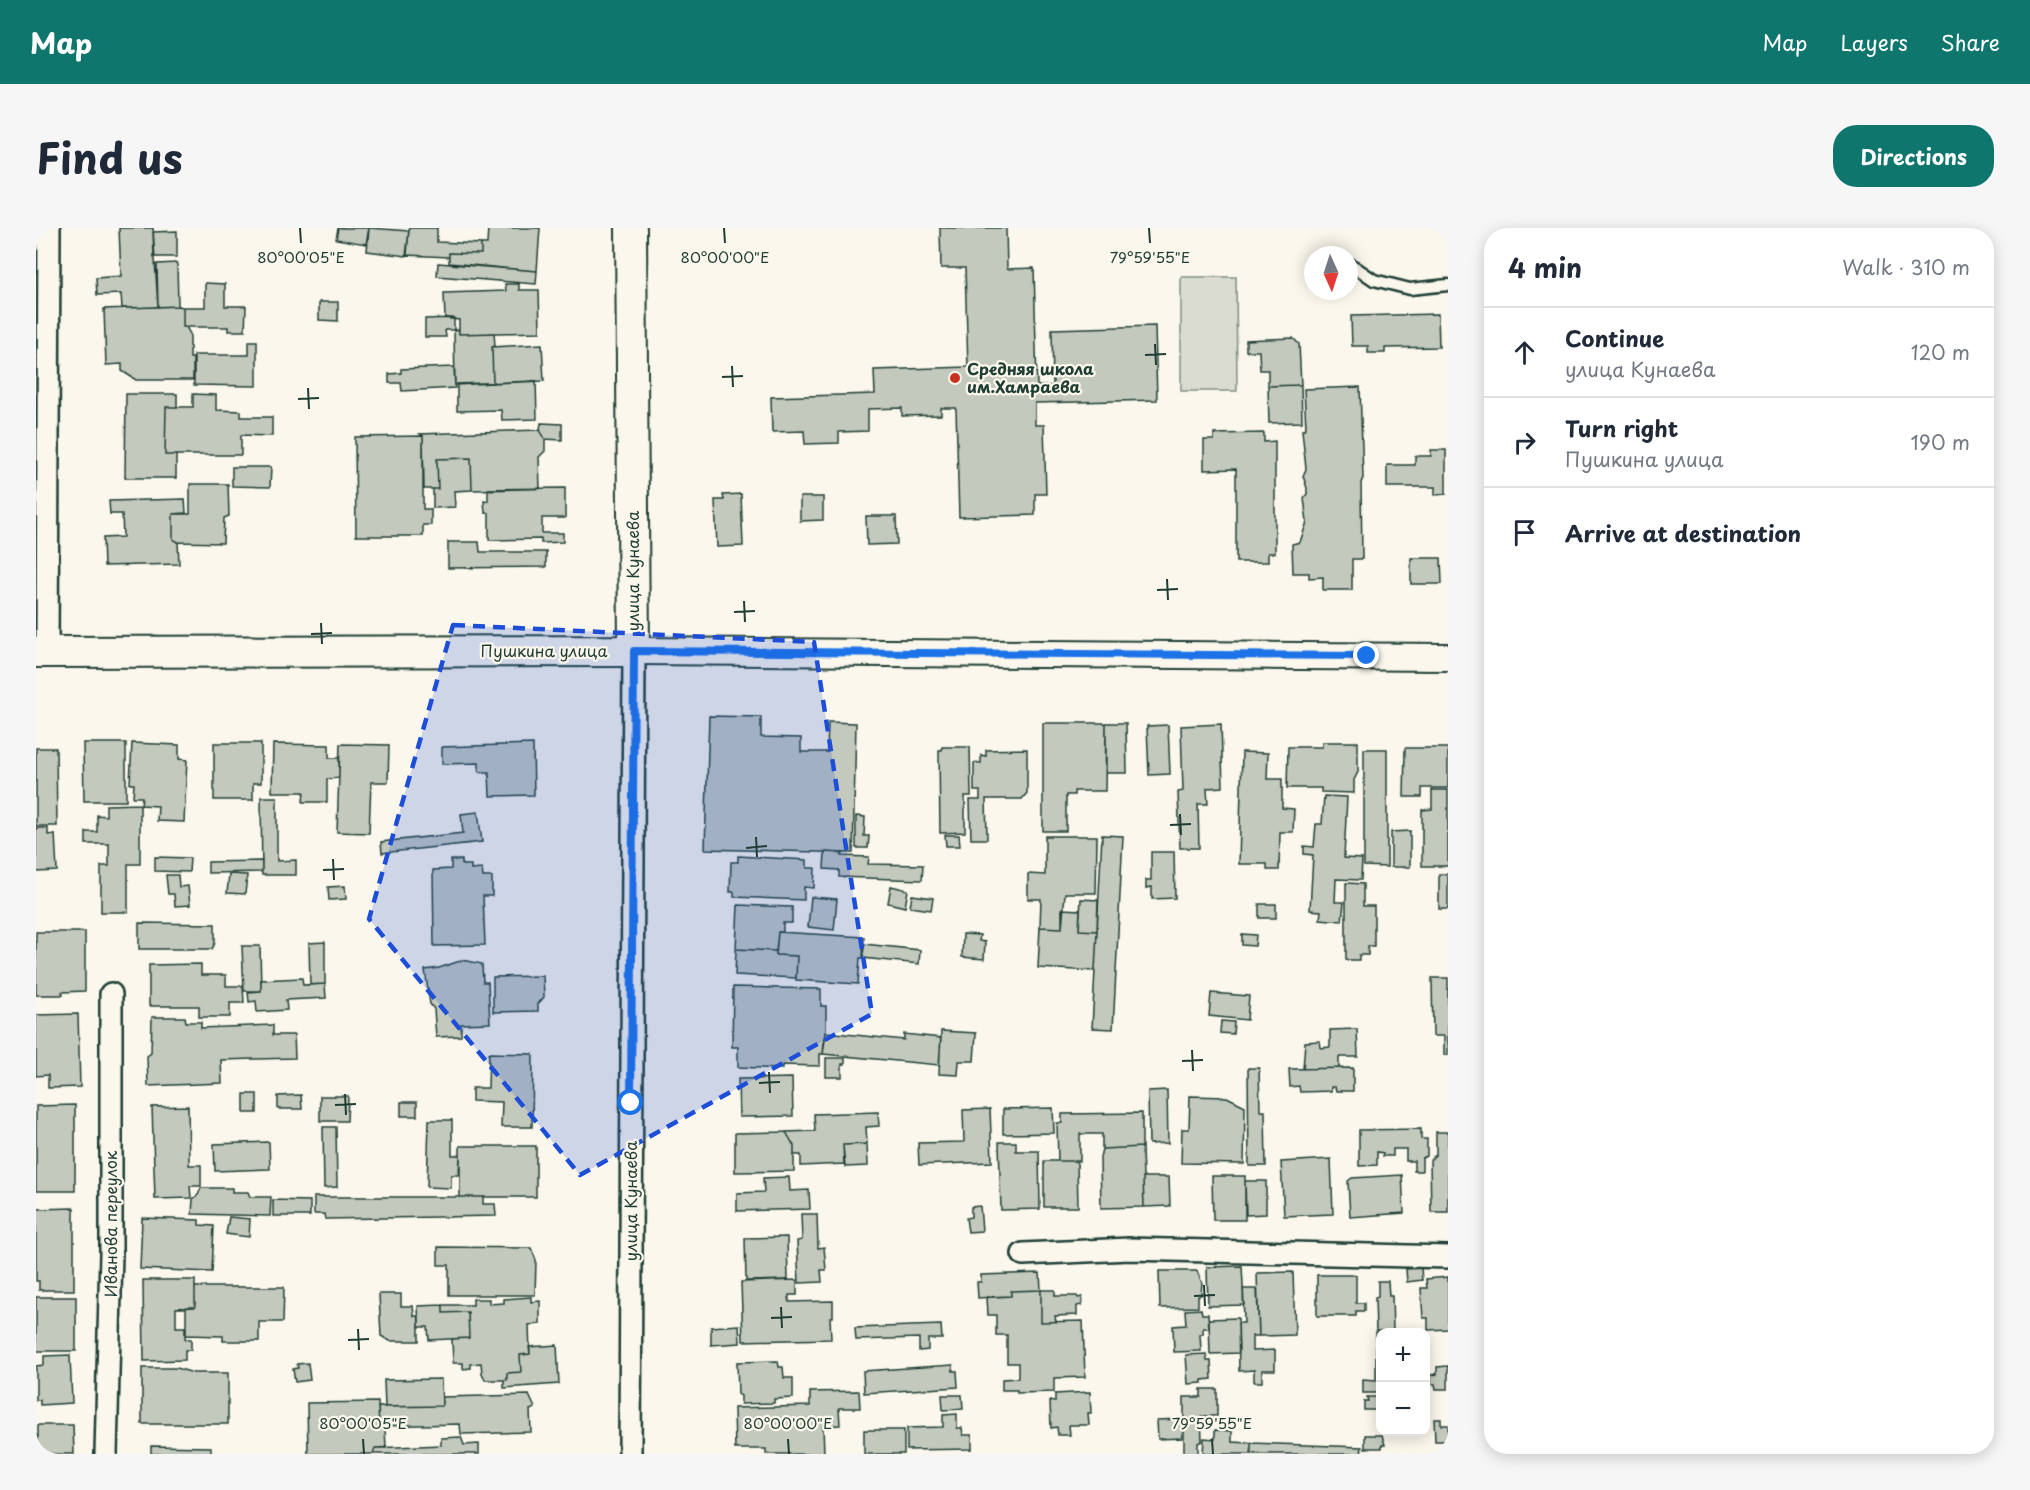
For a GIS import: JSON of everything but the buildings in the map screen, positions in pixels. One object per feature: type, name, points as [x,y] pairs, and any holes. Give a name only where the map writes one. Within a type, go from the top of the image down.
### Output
[{"type":"main road","name":"улица Кунаева","points":[[631,228],[634,651]]},
{"type":"main road","name":"Пушкина улица","points":[[41,652],[634,651]]},
{"type":"street","points":[[41,652],[49,228]]},
{"type":"street","name":"Пушкина улица","points":[[634,651],[1448,657]]},
{"type":"street","name":"улица Кунаева","points":[[630,1454],[634,651]]},
{"type":"street","name":"Иванова переулок","points":[[106,1454],[111,1253],[111,994]]},
{"type":"street","points":[[1023,1254],[1129,1249],[1448,1257]]},
{"type":"lane","points":[[1358,269],[1374,279],[1410,289],[1448,285]]},
{"type":"highlighted area","points":[[453,625],[814,642],[872,1014],[580,1175],[369,919]]},
{"type":"shaded area","points":[[1181,277],[1236,277],[1237,391],[1181,391]]},
{"type":"place","name":"Средняя школа им.Хамраева","points":[[955,378]]},
{"type":"route","points":[[631,1103],[634,651],[1367,656]]}]
